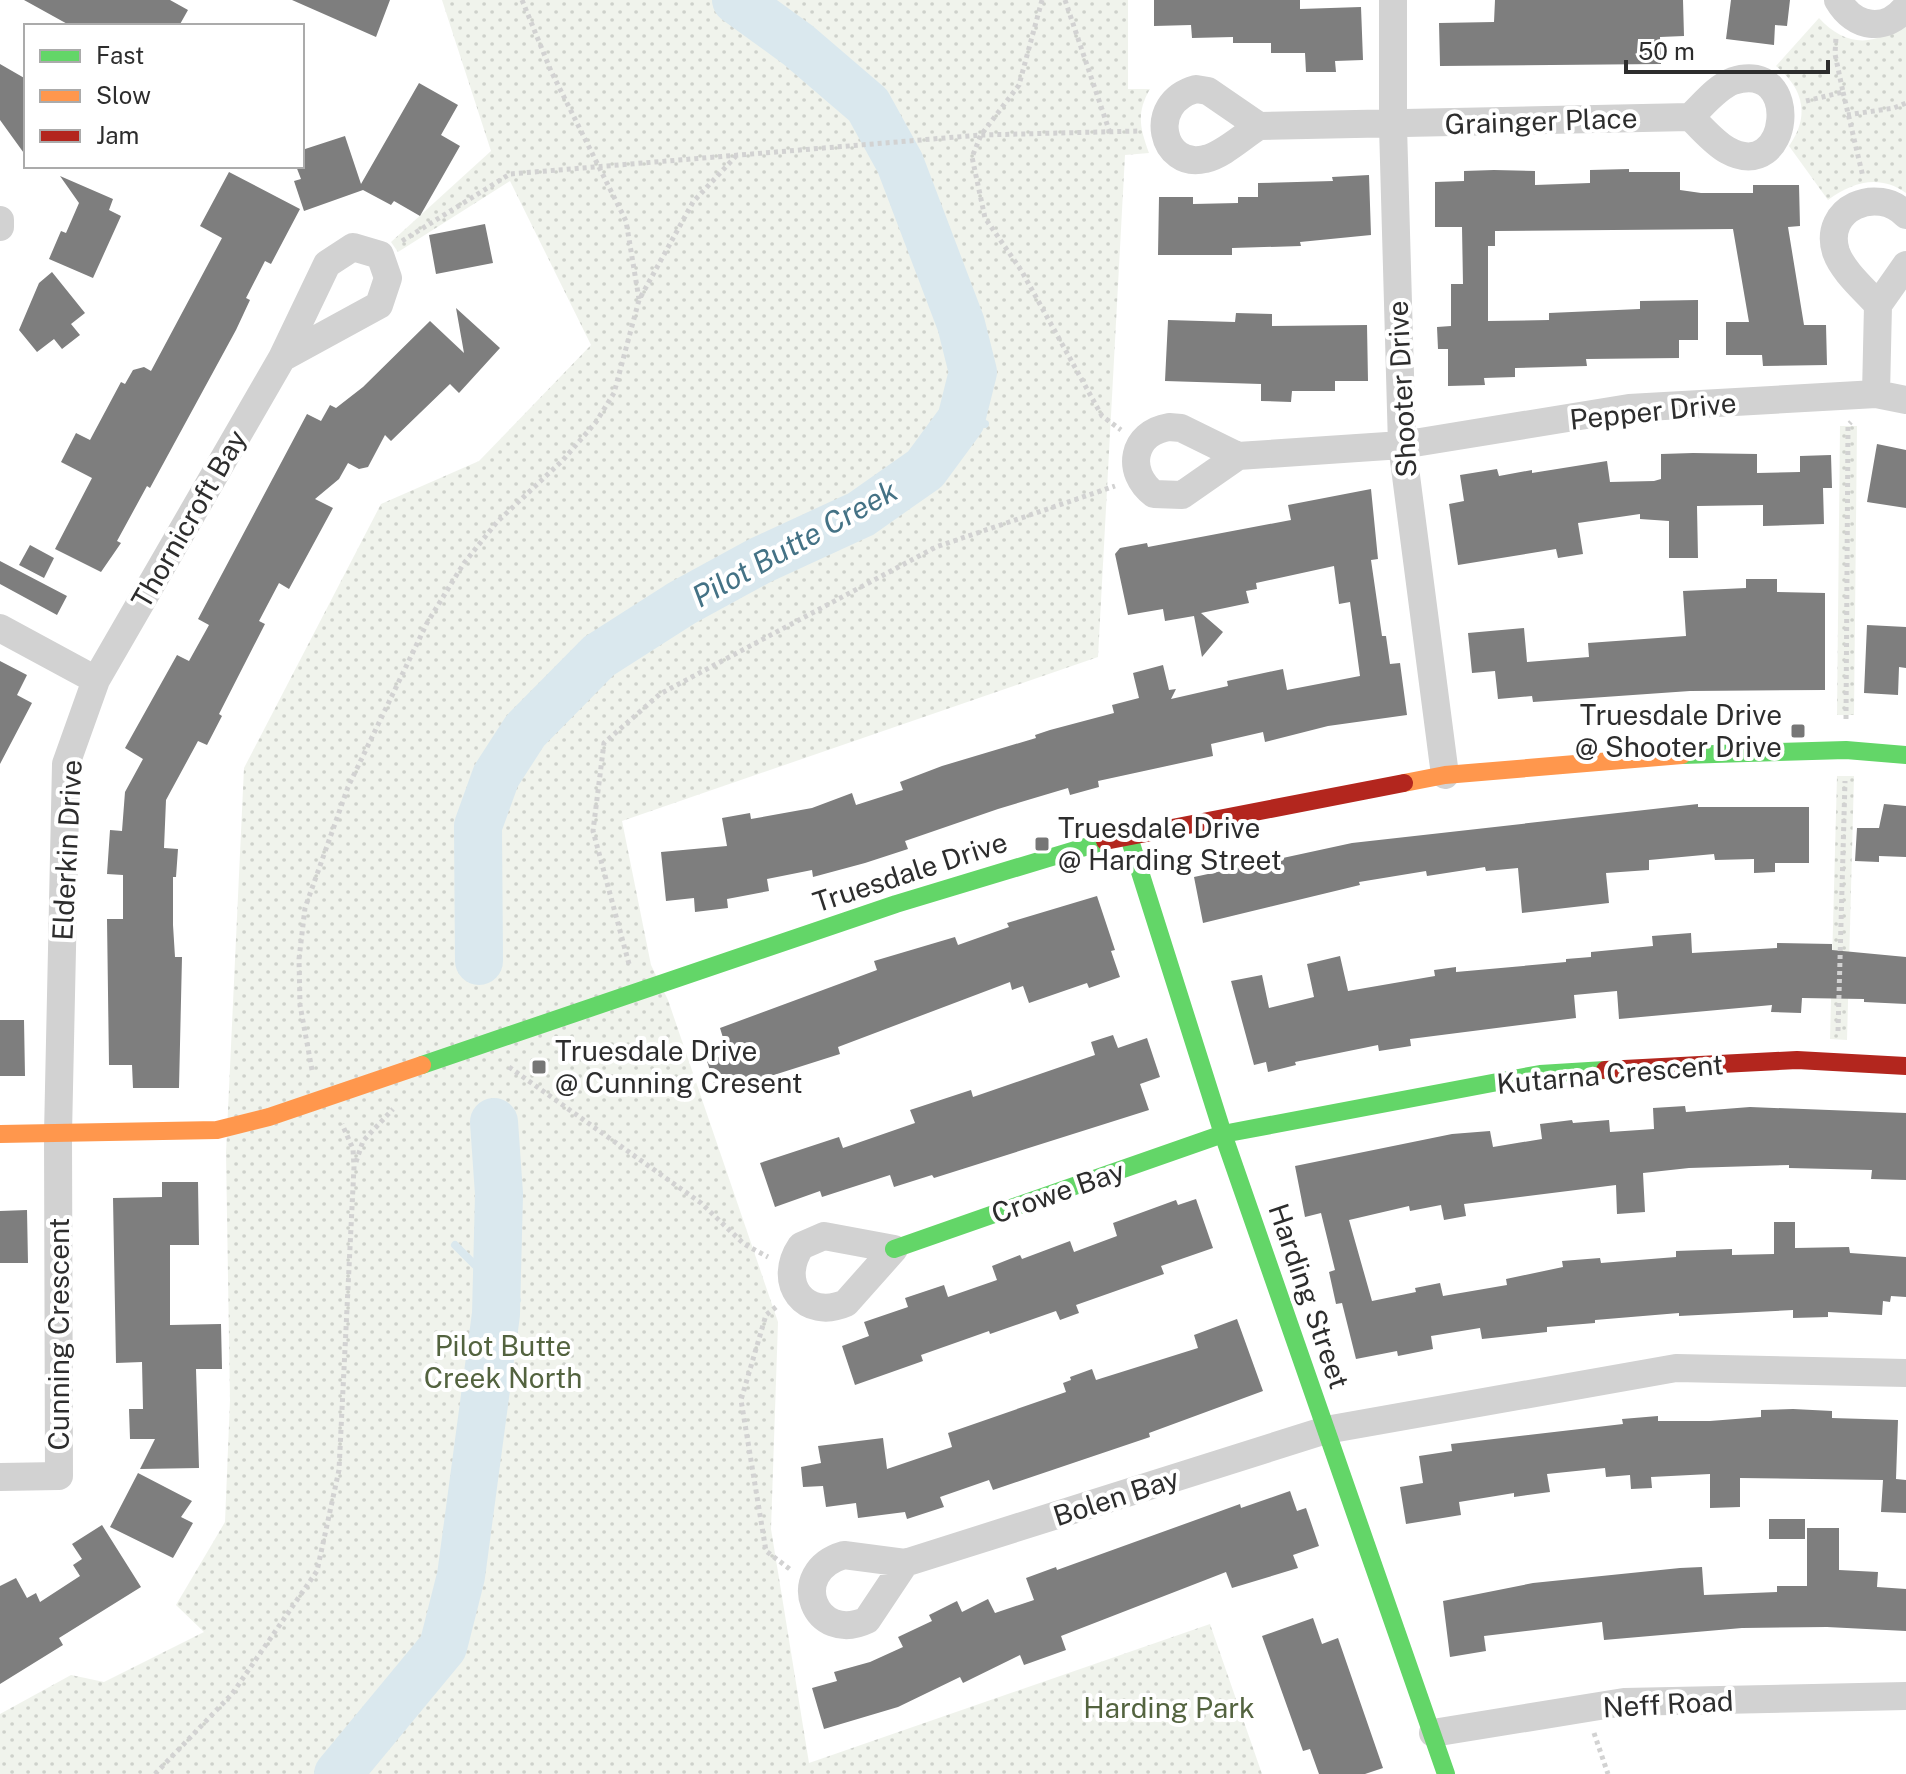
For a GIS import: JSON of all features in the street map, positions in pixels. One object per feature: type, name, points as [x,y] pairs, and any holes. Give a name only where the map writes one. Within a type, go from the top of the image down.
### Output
[{"type":"street","name":"Shooter Drive","points":[[1393,0],[1393,126],[1402,445],[1445,775]]},
{"type":"street","points":[[1841,5],[1854,19],[1877,25],[1890,21],[1906,7]]},
{"type":"street","points":[[1746,79],[1768,87],[1782,107],[1780,132],[1773,143],[1751,154],[1726,150],[1690,117],[1723,87],[1746,79]]},
{"type":"street","points":[[1196,89],[1208,91],[1259,126],[1207,159],[1195,160],[1174,150],[1164,130],[1164,118],[1175,98],[1196,89]]},
{"type":"street","name":"Grainger Place","points":[[1259,126],[1393,126],[1690,117]]},
{"type":"street","points":[[1878,305],[1841,263],[1836,250],[1838,224],[1856,204],[1869,200],[1894,205],[1906,215]]},
{"type":"street","points":[[0,220],[0,227]]},
{"type":"street","name":"Thornicroft Bay","points":[[96,680],[282,358],[327,264],[353,247],[380,255]]},
{"type":"street","points":[[282,358],[379,305],[388,278],[380,255]]},
{"type":"street","points":[[1876,394],[1878,305],[1906,265]]},
{"type":"street","name":"Pepper Drive","points":[[1238,456],[1402,445],[1629,408],[1876,394],[1906,400]]},
{"type":"street","points":[[1181,428],[1238,456],[1182,495],[1154,494],[1138,477],[1135,465],[1140,444],[1158,429],[1181,428]]},
{"type":"street","points":[[0,628],[96,680]]},
{"type":"street","name":"Elderkin Drive","points":[[58,1134],[66,764],[96,680]]},
{"type":"street","name":"Truesdale Drive","points":[[0,1134],[217,1130],[269,1117],[896,904],[1128,834],[1445,775],[1726,751],[1846,750],[1906,755]]},
{"type":"street","name":"Harding Street","points":[[1128,834],[1223,1134],[1446,1774]]},
{"type":"street","name":"Kutarna Crescent","points":[[1223,1134],[1540,1074],[1797,1060],[1906,1066]]},
{"type":"street","name":"Cunning Crescent","points":[[0,1477],[59,1476],[58,1134]]},
{"type":"street","name":"Crowe Bay","points":[[894,1249],[824,1236],[801,1246],[793,1280],[813,1306],[836,1307],[846,1303],[894,1249],[1223,1134]]},
{"type":"street","points":[[1326,1430],[1676,1368],[1906,1373]]},
{"type":"street","name":"Bolen Bay","points":[[812,1586],[822,1565],[844,1555],[905,1563],[1326,1430]]},
{"type":"street","points":[[812,1586],[816,1609],[823,1618],[845,1627],[856,1625],[867,1620],[905,1563]]},
{"type":"street","name":"Neff Road","points":[[1433,1733],[1624,1702],[1906,1696]]},
{"type":"path","points":[[522,0],[551,71],[626,221],[639,300]]},
{"type":"path","points":[[1042,0],[1019,85],[981,135],[972,157],[985,218],[1021,270],[1102,416],[1140,444]]},
{"type":"path","points":[[1065,0],[1110,133]]},
{"type":"path","points":[[1841,5],[1835,54],[1869,200]]},
{"type":"path","points":[[1782,107],[1843,92]]},
{"type":"path","points":[[1847,115],[1894,108],[1906,103]]},
{"type":"path","points":[[380,255],[510,174],[981,135],[1164,130]]},
{"type":"path","points":[[313,1075],[300,1005],[299,959],[305,908],[348,787],[427,623],[464,563],[497,522],[571,451],[614,393],[639,300],[693,202],[736,156]]},
{"type":"path","points":[[1847,715],[1848,425],[1876,394]]},
{"type":"path","points":[[638,992],[620,938],[593,831],[604,743],[660,694],[936,547],[1138,477]]},
{"type":"path","points":[[1837,1062],[1845,776]]},
{"type":"path","points":[[497,1039],[506,1065],[701,1203],[744,1244],[793,1280],[766,1315],[741,1400],[766,1551],[812,1586]]},
{"type":"path","points":[[354,1167],[363,1141],[402,1098],[395,1074]]},
{"type":"path","points":[[155,1774],[232,1694],[317,1571],[339,1470],[354,1167],[353,1149],[340,1119]]},
{"type":"path","points":[[1585,1709],[1608,1774]]},
{"type":"green space","name":"Pilot Butte Creek North","points":[[442,0],[1128,0],[1128,89],[1150,89],[1141,113],[1143,136],[1149,153],[1125,155],[1098,657],[622,821],[651,965],[668,1000],[778,1322],[771,1529],[809,1763],[1210,1624],[1262,1774],[0,1774],[0,1714],[71,1675],[104,1682],[204,1632],[176,1605],[225,1522],[230,1400],[226,1153],[244,768],[381,504],[479,461],[591,345],[510,181],[398,252],[391,242],[491,151]]},
{"type":"green space","points":[[1819,18],[1839,34],[1861,40],[1884,36],[1906,20],[1906,193],[1876,182],[1857,185],[1828,200],[1789,146],[1800,124],[1801,103],[1793,84],[1776,66]]},
{"type":"green space","points":[[1840,426],[1857,426],[1854,715],[1837,715]]},
{"type":"green space","points":[[1837,776],[1854,776],[1847,1040],[1830,1039]]},
{"type":"building","points":[[24,0],[170,0],[188,10],[180,24],[67,24]]},
{"type":"building","points":[[292,0],[390,0],[376,37]]},
{"type":"building","points":[[1154,0],[1300,0],[1300,9],[1361,7],[1363,60],[1335,61],[1336,72],[1306,72],[1305,53],[1271,53],[1271,43],[1233,43],[1233,37],[1192,38],[1191,25],[1154,26]]},
{"type":"building","points":[[1495,0],[1683,0],[1684,36],[1660,37],[1661,64],[1440,66],[1439,23],[1494,22]]},
{"type":"building","points":[[1731,0],[1790,0],[1787,26],[1775,25],[1774,45],[1726,39]]},
{"type":"building","points":[[0,64],[24,78],[24,153],[0,120]]},
{"type":"building","points":[[419,83],[458,105],[441,135],[460,146],[420,216],[394,201],[391,205],[363,190],[304,211],[294,181],[301,179],[297,168],[304,168],[304,149],[345,136],[361,184]]},
{"type":"building","points":[[1629,169],[1629,172],[1680,172],[1680,190],[1701,193],[1753,193],[1753,185],[1799,185],[1800,226],[1788,227],[1804,325],[1826,325],[1827,365],[1763,366],[1762,355],[1726,355],[1726,322],[1749,322],[1733,229],[1495,231],[1495,246],[1488,246],[1488,321],[1549,320],[1549,313],[1640,309],[1640,301],[1698,300],[1698,340],[1679,340],[1679,358],[1586,359],[1587,366],[1515,368],[1515,377],[1484,378],[1485,385],[1448,386],[1448,349],[1438,349],[1437,327],[1451,326],[1451,284],[1463,284],[1462,227],[1435,227],[1435,182],[1464,181],[1464,171],[1494,170],[1535,171],[1535,185],[1590,183],[1590,170]]},
{"type":"building","points":[[229,172],[300,209],[271,264],[265,261],[246,298],[250,300],[236,330],[150,488],[147,486],[117,541],[121,543],[101,572],[55,549],[92,478],[61,462],[76,433],[90,440],[121,382],[125,384],[133,370],[144,367],[151,371],[222,238],[200,226]]},
{"type":"building","points":[[1369,175],[1371,235],[1300,242],[1301,246],[1232,248],[1232,255],[1158,255],[1159,197],[1193,197],[1193,204],[1238,203],[1238,197],[1258,197],[1258,183],[1333,181],[1332,177]]},
{"type":"building","points":[[60,176],[113,199],[109,210],[121,216],[93,278],[49,259],[61,231],[66,233],[79,203]]},
{"type":"building","points":[[485,224],[493,263],[436,274],[429,235]]},
{"type":"building","points":[[52,272],[85,313],[71,324],[80,335],[62,349],[54,339],[37,352],[19,330],[39,283]]},
{"type":"building","points":[[456,308],[500,348],[459,393],[450,384],[391,441],[385,435],[368,467],[359,469],[348,463],[339,479],[315,499],[333,508],[289,589],[279,583],[259,621],[265,624],[219,714],[222,716],[207,745],[198,741],[166,800],[164,848],[178,849],[176,877],[173,877],[173,925],[175,957],[182,957],[179,1088],[133,1088],[132,1065],[109,1065],[107,919],[123,919],[123,875],[107,874],[110,830],[122,831],[125,792],[143,759],[125,748],[177,655],[189,661],[209,625],[198,619],[307,414],[321,421],[330,405],[336,408],[363,387],[430,321],[464,353]]},
{"type":"building","points":[[1236,313],[1272,314],[1272,326],[1367,325],[1368,381],[1335,381],[1335,391],[1292,391],[1291,402],[1261,401],[1261,384],[1165,381],[1168,320],[1235,322]]},
{"type":"building","points":[[1877,444],[1906,450],[1906,508],[1867,502]]},
{"type":"building","points":[[1661,454],[1757,454],[1757,473],[1800,472],[1800,456],[1831,455],[1832,488],[1823,488],[1824,524],[1763,526],[1763,505],[1697,506],[1698,558],[1669,558],[1669,521],[1640,519],[1640,514],[1578,523],[1583,554],[1558,558],[1556,549],[1458,565],[1449,504],[1464,501],[1460,475],[1497,469],[1499,476],[1532,470],[1532,473],[1607,461],[1610,482],[1654,481],[1661,479]]},
{"type":"building","points":[[1371,489],[1378,559],[1371,560],[1382,636],[1386,636],[1390,664],[1400,663],[1407,715],[1328,726],[1265,742],[1263,732],[1211,744],[1213,756],[1098,781],[1099,787],[1070,795],[1068,788],[998,809],[905,841],[908,849],[865,863],[813,877],[812,870],[767,879],[769,891],[727,899],[728,908],[695,912],[694,898],[666,901],[661,852],[727,846],[722,818],[750,813],[751,819],[812,808],[852,793],[856,805],[903,790],[900,782],[942,766],[1036,738],[1035,735],[1050,730],[1114,713],[1112,705],[1139,698],[1133,673],[1163,665],[1169,690],[1176,689],[1171,699],[1228,686],[1227,681],[1283,669],[1287,690],[1360,676],[1350,602],[1339,604],[1334,566],[1256,583],[1257,589],[1246,591],[1249,603],[1201,613],[1223,632],[1202,657],[1194,616],[1165,621],[1163,609],[1128,615],[1115,554],[1120,548],[1147,543],[1148,547],[1291,520],[1288,505]]},
{"type":"building","points":[[30,545],[54,558],[44,578],[19,565]]},
{"type":"building","points":[[0,561],[67,596],[57,615],[0,584]]},
{"type":"building","points":[[1746,579],[1777,579],[1777,592],[1825,593],[1825,690],[1690,691],[1533,702],[1532,696],[1498,699],[1495,671],[1472,673],[1468,633],[1524,628],[1527,662],[1589,657],[1588,643],[1686,636],[1683,591],[1746,588]]},
{"type":"building","points":[[1867,625],[1906,627],[1906,668],[1899,667],[1898,695],[1864,693]]},
{"type":"building","points":[[0,661],[27,675],[17,695],[32,703],[0,764]]},
{"type":"building","points":[[1698,804],[1698,807],[1809,807],[1809,863],[1775,863],[1775,872],[1754,873],[1754,859],[1715,860],[1714,854],[1649,860],[1649,870],[1606,873],[1609,903],[1522,913],[1518,868],[1486,871],[1485,867],[1427,876],[1426,871],[1359,882],[1360,885],[1203,923],[1194,877],[1352,843]]},
{"type":"building","points":[[1884,804],[1906,806],[1906,857],[1879,856],[1879,862],[1855,861],[1857,828],[1879,828]]},
{"type":"building","points":[[1097,896],[1115,950],[1111,951],[1120,977],[1089,988],[1087,983],[1029,1003],[1023,986],[1012,990],[1010,982],[838,1047],[840,1054],[717,1093],[707,1061],[728,1054],[720,1028],[877,970],[874,961],[955,937],[958,945],[1009,927],[1007,923]]},
{"type":"building","points":[[1691,933],[1692,953],[1777,948],[1777,943],[1832,944],[1832,950],[1906,957],[1906,1004],[1864,1002],[1864,999],[1802,998],[1801,1013],[1771,1012],[1772,1005],[1619,1019],[1617,991],[1574,995],[1576,1018],[1410,1039],[1411,1046],[1379,1051],[1378,1045],[1295,1062],[1296,1065],[1268,1072],[1266,1062],[1254,1065],[1231,981],[1262,975],[1269,1008],[1314,997],[1307,964],[1340,956],[1348,991],[1435,976],[1434,970],[1456,967],[1456,972],[1566,962],[1566,959],[1591,957],[1591,952],[1653,946],[1652,936]]},
{"type":"building","points":[[0,1020],[24,1020],[25,1076],[0,1076]]},
{"type":"building","points":[[1113,1035],[1118,1048],[1147,1038],[1160,1077],[1140,1084],[1149,1110],[934,1178],[932,1175],[894,1187],[890,1175],[822,1197],[820,1191],[775,1207],[760,1163],[839,1137],[843,1148],[915,1123],[910,1110],[971,1090],[973,1097],[1095,1055],[1091,1042]]},
{"type":"building","points":[[1685,1106],[1686,1112],[1750,1107],[1906,1113],[1906,1180],[1871,1179],[1872,1170],[1789,1168],[1789,1165],[1689,1168],[1643,1173],[1645,1212],[1617,1214],[1616,1185],[1464,1204],[1466,1216],[1444,1220],[1441,1205],[1410,1211],[1409,1206],[1349,1220],[1372,1301],[1416,1292],[1415,1288],[1440,1283],[1443,1296],[1507,1285],[1506,1279],[1563,1267],[1562,1261],[1600,1258],[1601,1263],[1676,1257],[1676,1251],[1732,1249],[1732,1255],[1774,1254],[1774,1222],[1795,1222],[1795,1248],[1849,1247],[1850,1253],[1906,1257],[1906,1297],[1891,1296],[1890,1302],[1883,1301],[1882,1315],[1828,1312],[1828,1317],[1793,1318],[1793,1310],[1679,1316],[1679,1313],[1595,1320],[1595,1323],[1547,1327],[1547,1332],[1482,1339],[1480,1328],[1431,1336],[1433,1349],[1398,1356],[1397,1351],[1356,1359],[1342,1303],[1336,1304],[1329,1272],[1335,1270],[1321,1213],[1305,1217],[1295,1166],[1452,1134],[1490,1131],[1493,1147],[1542,1139],[1540,1124],[1572,1120],[1573,1123],[1609,1120],[1610,1132],[1654,1129],[1653,1108]]},
{"type":"building","points":[[162,1182],[198,1182],[199,1245],[170,1245],[170,1325],[221,1324],[222,1369],[196,1369],[199,1468],[140,1469],[155,1439],[130,1439],[129,1409],[143,1409],[142,1362],[116,1363],[113,1198],[162,1197]]},
{"type":"building","points":[[1196,1199],[1213,1248],[1161,1266],[1164,1274],[1076,1305],[1079,1313],[1060,1320],[1056,1311],[990,1334],[989,1331],[921,1355],[923,1361],[855,1385],[842,1346],[869,1336],[864,1322],[908,1307],[905,1298],[944,1285],[948,1297],[997,1280],[992,1266],[1020,1255],[1022,1259],[1070,1241],[1074,1252],[1117,1236],[1113,1223],[1176,1200],[1178,1205]]},
{"type":"building","points":[[27,1210],[28,1263],[0,1263],[0,1211]]},
{"type":"building","points":[[1237,1319],[1263,1391],[1149,1433],[1150,1437],[993,1490],[989,1480],[940,1497],[944,1507],[907,1519],[905,1512],[858,1518],[856,1503],[826,1507],[823,1486],[803,1487],[801,1467],[821,1463],[818,1446],[883,1438],[887,1469],[952,1447],[948,1433],[1066,1392],[1063,1383],[1071,1380],[1070,1377],[1092,1369],[1096,1380],[1198,1348],[1194,1335]]},
{"type":"building","points":[[1761,1410],[1832,1411],[1832,1418],[1898,1420],[1896,1479],[1906,1480],[1906,1513],[1881,1512],[1883,1480],[1740,1478],[1740,1507],[1710,1508],[1710,1474],[1651,1477],[1652,1488],[1631,1489],[1630,1475],[1606,1477],[1605,1468],[1547,1474],[1550,1492],[1514,1497],[1514,1493],[1459,1502],[1461,1515],[1406,1524],[1400,1487],[1423,1483],[1419,1456],[1452,1451],[1451,1444],[1623,1424],[1622,1419],[1658,1416],[1658,1421],[1710,1421],[1761,1417]]},
{"type":"building","points":[[138,1473],[192,1501],[181,1517],[193,1523],[173,1558],[110,1527]]},
{"type":"building","points":[[1290,1491],[1297,1511],[1306,1508],[1319,1546],[1293,1555],[1298,1568],[1232,1588],[1226,1572],[1061,1636],[1066,1650],[1024,1665],[1020,1655],[963,1683],[960,1677],[898,1707],[824,1729],[812,1688],[837,1681],[834,1672],[870,1662],[903,1647],[898,1637],[932,1621],[929,1615],[957,1601],[962,1612],[988,1599],[995,1613],[1034,1600],[1026,1578],[1056,1567],[1057,1570],[1240,1504],[1241,1508]]},
{"type":"building","points":[[1769,1519],[1805,1519],[1805,1539],[1769,1539]]},
{"type":"building","points":[[102,1525],[141,1587],[59,1638],[63,1645],[0,1684],[0,1586],[16,1578],[27,1598],[36,1593],[40,1602],[80,1576],[73,1565],[82,1559],[72,1544]]},
{"type":"building","points":[[1807,1528],[1839,1528],[1839,1570],[1878,1572],[1877,1587],[1906,1589],[1906,1631],[1827,1627],[1742,1628],[1604,1640],[1602,1622],[1484,1636],[1486,1651],[1450,1657],[1443,1601],[1533,1583],[1702,1567],[1704,1595],[1777,1592],[1777,1586],[1807,1586]]},
{"type":"building","points":[[1313,1618],[1322,1644],[1338,1638],[1383,1768],[1365,1774],[1319,1774],[1310,1749],[1303,1751],[1262,1636]]},
{"type":"waterway","name":"Pilot Butte Creek","points":[[479,961],[478,826],[496,776],[525,731],[599,656],[682,603],[759,561],[861,514],[925,469],[961,420],[973,372],[961,324],[900,163],[868,105],[798,45],[736,0]]},
{"type":"waterway","points":[[956,427],[971,422],[985,424]]},
{"type":"waterway","name":"Pilot Butte Creek","points":[[338,1774],[443,1647],[461,1576],[496,1314],[499,1194],[494,1122]]},
{"type":"waterway","points":[[455,1245],[479,1269],[497,1299]]},
{"type":"waterway","points":[[496,1314],[517,1300]]},
{"type":"traffic: fast","points":[[1682,755],[1846,750],[1906,755]]},
{"type":"traffic: fast","points":[[1128,834],[1223,1134],[1446,1774]]},
{"type":"traffic: fast","points":[[422,1065],[896,904],[1105,841]]},
{"type":"traffic: fast","points":[[894,1249],[1223,1134],[1540,1074],[1605,1070]]},
{"type":"traffic: slow","points":[[1404,783],[1445,775],[1682,755]]},
{"type":"traffic: slow","points":[[0,1134],[217,1130],[269,1117],[422,1065]]},
{"type":"traffic: jam","points":[[1105,841],[1404,783]]},
{"type":"traffic: jam","points":[[1605,1070],[1797,1060],[1906,1066]]},
{"type":"place","name":"Truesdale Drive @ Shooter Drive","points":[[1798,731]]},
{"type":"place","name":"Truesdale Drive @ Harding Street","points":[[1042,844]]},
{"type":"place","name":"Truesdale Drive @ Cunning Cresent","points":[[539,1067]]},
{"type":"park label","name":"Harding Park","points":[[1169,1708]]}]
